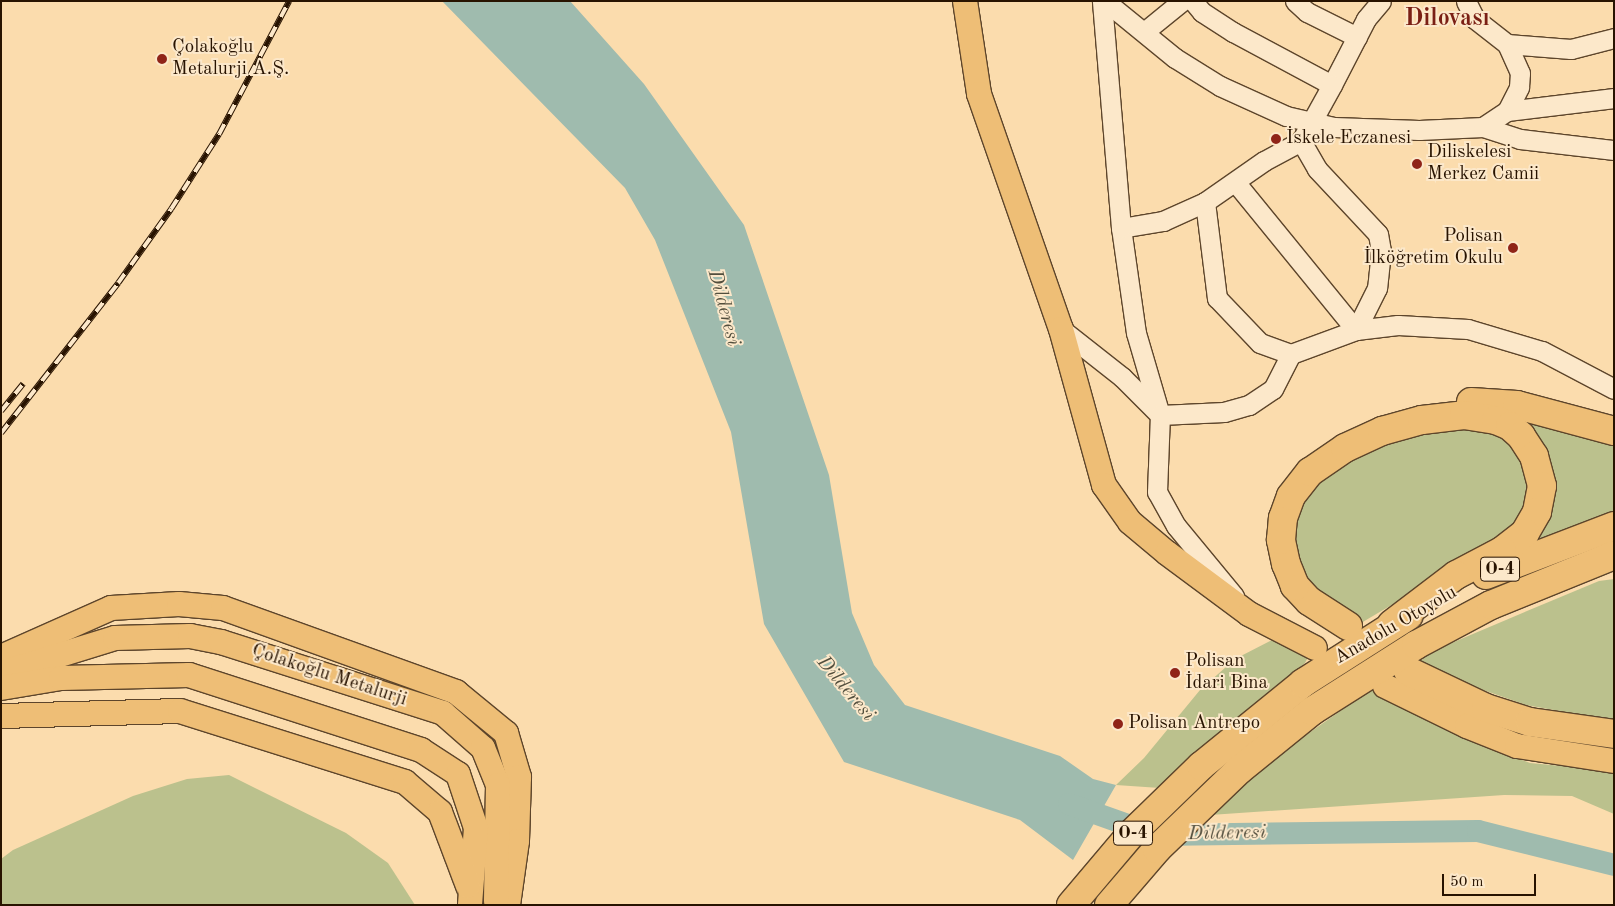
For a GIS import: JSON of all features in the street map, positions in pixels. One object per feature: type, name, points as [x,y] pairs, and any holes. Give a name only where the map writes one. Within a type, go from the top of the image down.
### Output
[{"type":"highway","points":[[1392,624],[1456,575],[1502,551],[1525,532],[1537,512],[1542,486],[1534,456],[1522,436],[1510,426],[1496,420],[1464,415],[1422,420],[1382,431],[1344,448],[1310,472],[1291,496],[1283,518],[1281,540],[1286,564],[1295,586],[1342,630],[1316,620],[1285,593],[1273,574],[1267,553],[1265,529],[1271,504],[1288,474],[1314,452],[1353,430],[1386,417],[1465,402],[1517,405],[1614,431]]},
{"type":"highway","name":"Anadolu Otoyolu","points":[[1071,905],[1132,834],[1201,766],[1303,683],[1392,624],[1496,570],[1614,526]]},
{"type":"highway","name":"Anadolu Otoyolu","points":[[1109,905],[1157,849],[1239,770],[1312,711],[1414,660],[1491,605],[1614,554]]},
{"type":"highway","points":[[1414,660],[1614,569]]},
{"type":"highway","points":[[1414,660],[1492,700],[1534,714],[1614,726]]},
{"type":"highway","points":[[1414,660],[1486,708],[1521,720],[1614,734]]},
{"type":"main road","points":[[965,1],[979,94],[1061,329],[1104,485],[1130,522],[1248,614],[1314,648]]},
{"type":"main road","points":[[3,672],[111,608],[179,604],[224,608],[456,692],[506,733],[519,777],[517,841],[508,905]]},
{"type":"main road","name":"Çolakoğlu Metalurji","points":[[3,672],[115,638],[190,636],[220,642],[443,713],[483,748],[498,786],[496,905]]},
{"type":"main road","points":[[3,672],[61,678],[189,675],[421,750],[458,774],[476,828],[470,899]]},
{"type":"main road","points":[[1385,686],[1467,726],[1517,746],[1614,761]]},
{"type":"main road","points":[[1,716],[180,711],[405,782],[440,812],[470,899]]},
{"type":"street","points":[[1104,1],[1175,58],[1220,86],[1286,116],[1312,123],[1419,130],[1483,127],[1520,139],[1614,150]]},
{"type":"street","points":[[1104,1],[1121,228],[1136,333],[1160,415],[1157,492],[1176,526],[1248,614]]},
{"type":"street","points":[[1144,32],[1182,1]]},
{"type":"street","points":[[1193,1],[1202,12],[1233,32],[1332,85]]},
{"type":"street","points":[[1295,1],[1307,12],[1357,36]]},
{"type":"street","points":[[1121,228],[1163,221],[1205,202],[1236,183],[1264,161],[1301,141],[1366,19],[1381,1]]},
{"type":"street","points":[[1466,1],[1475,19],[1507,44],[1520,73],[1519,87],[1507,111]]},
{"type":"street","points":[[1507,44],[1571,49],[1614,38]]},
{"type":"street","points":[[1483,127],[1507,111],[1614,98]]},
{"type":"street","points":[[1301,141],[1317,169],[1378,234],[1381,252],[1377,288],[1356,330]]},
{"type":"street","points":[[1236,183],[1356,330]]},
{"type":"street","points":[[1205,202],[1217,298],[1260,342],[1291,354],[1356,330],[1398,325],[1468,329],[1542,351],[1614,389]]},
{"type":"street","points":[[1061,329],[1122,377],[1160,415],[1224,412],[1249,404],[1273,389],[1291,354]]},
{"type":"green space","points":[[1513,413],[1614,439],[1614,511],[1528,544],[1541,524]]},
{"type":"green space","points":[[1453,427],[1513,437],[1530,476],[1522,521],[1449,571],[1356,626],[1311,585],[1295,563],[1293,516],[1304,497],[1331,470],[1384,441]]},
{"type":"green space","points":[[1614,579],[1614,721],[1526,705],[1469,685],[1421,661],[1428,653],[1599,581]]},
{"type":"green space","points":[[1274,639],[1312,649],[1305,663],[1160,788],[1116,785],[1144,758],[1200,690],[1235,659]]},
{"type":"green space","points":[[1373,688],[1478,743],[1530,763],[1614,771],[1614,814],[1572,796],[1504,795],[1210,815],[1282,752]]},
{"type":"green space","points":[[229,775],[346,833],[388,863],[415,905],[1,905],[1,859],[13,850],[133,796],[187,779]]},
{"type":"water","points":[[442,1],[570,1],[644,84],[744,225],[829,475],[852,613],[874,665],[905,705],[1060,756],[1093,779],[1116,785],[1073,860],[1020,820],[844,762],[764,624],[731,432],[655,240],[625,188]]},
{"type":"waterway","name":"Dilderesi","points":[[1069,804],[1156,835],[1478,831],[1614,865]]},
{"type":"railway","points":[[1,433],[118,283],[171,209],[219,134],[289,1]]},
{"type":"railway","points":[[1,411],[23,384]]},
{"type":"place","name":"Çolakoğlu Metalurji A.Ş.","points":[[162,59]]},
{"type":"place","name":"İskele Eczanesi","points":[[1276,139]]},
{"type":"place","name":"Diliskelesi Merkez Camii","points":[[1417,164]]},
{"type":"place","name":"Polisan İlköğretim Okulu","points":[[1513,248]]},
{"type":"place","name":"Polisan İdari Bina","points":[[1175,673]]},
{"type":"place","name":"Polisan Antrepo","points":[[1118,724]]},
{"type":"district","name":"Dilovası","points":[[1447,20]]}]
